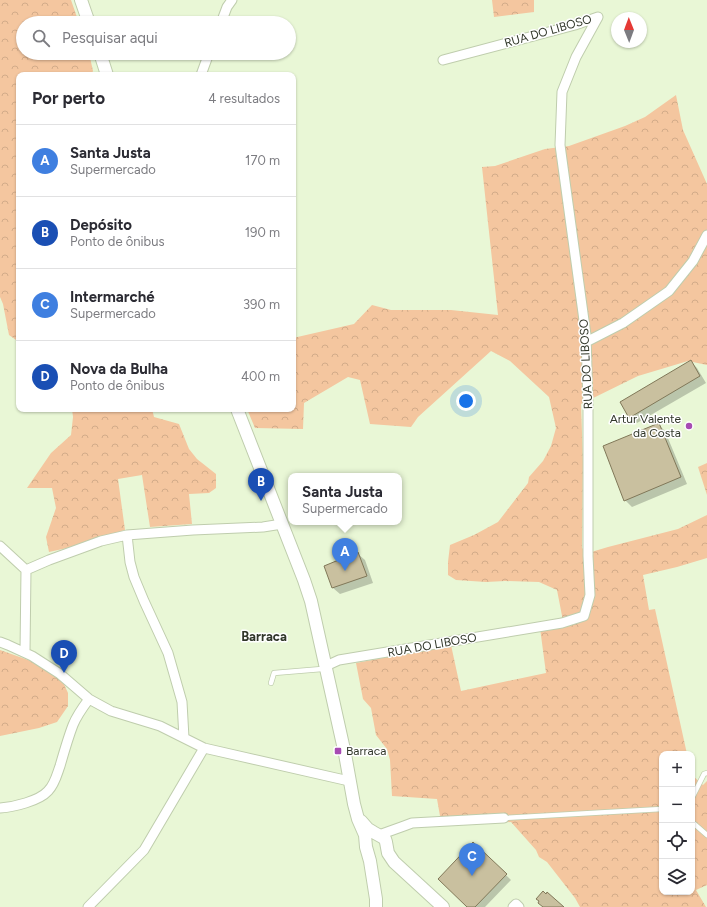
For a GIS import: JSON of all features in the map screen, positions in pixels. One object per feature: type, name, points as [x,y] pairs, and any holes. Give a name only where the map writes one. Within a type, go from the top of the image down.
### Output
[{"type":"main road","points":[[81,0],[87,16]]},
{"type":"main road","points":[[102,60],[106,72]]},
{"type":"main road","points":[[238,412],[311,601],[345,754],[349,781],[357,813],[364,831],[376,899],[376,907]]},
{"type":"main road","points":[[357,813],[360,820],[368,829],[385,839],[388,853],[394,862]]},
{"type":"main road","points":[[366,847],[369,837],[379,835]]},
{"type":"main road","points":[[371,872],[373,860],[384,852],[387,846]]},
{"type":"main road","points":[[366,847],[372,855],[384,856],[394,862],[443,907]]},
{"type":"street","points":[[224,16],[232,0]]},
{"type":"street","name":"RUA DO LIBOSO","points":[[326,666],[339,660],[562,623],[584,616],[590,595],[588,556],[588,404],[586,342],[560,145],[562,92],[576,57],[598,17],[575,25],[443,60]]},
{"type":"street","points":[[202,72],[206,60]]},
{"type":"street","points":[[586,342],[623,323],[669,290],[693,261],[707,235]]},
{"type":"street","points":[[26,570],[101,541],[127,535],[263,527],[282,524]]},
{"type":"street","points":[[127,535],[130,562],[134,577],[168,653],[182,702],[184,738]]},
{"type":"street","points":[[0,546],[26,570],[24,652]]},
{"type":"street","points":[[0,642],[8,644],[32,656],[60,674],[89,699],[111,711],[160,726],[204,748],[349,781]]},
{"type":"street","points":[[0,808],[28,802],[40,797],[48,791],[54,783],[73,724],[89,699]]},
{"type":"street","points":[[88,907],[144,850],[204,748]]},
{"type":"street","points":[[379,835],[412,823],[504,818]]},
{"type":"street","points":[[387,846],[395,829]]},
{"type":"street","points":[[513,907],[516,904],[519,907]]},
{"type":"lane","points":[[270,683],[274,673],[322,669],[326,666]]},
{"type":"lane","points":[[695,792],[704,774],[707,773]]},
{"type":"lane","points":[[504,818],[659,809]]},
{"type":"lane","points":[[693,823],[707,835]]},
{"type":"green space","points":[[0,0],[71,0],[77,16],[16,16],[16,60],[91,60],[93,71],[16,72],[16,340],[9,335],[3,304],[0,297]]},
{"type":"green space","points":[[492,0],[534,0],[534,12],[494,17]]},
{"type":"green space","points":[[676,95],[683,130],[707,184],[707,365],[688,361],[638,376],[581,404],[583,462],[582,548],[588,553],[678,529],[707,515],[707,558],[643,575],[649,610],[655,609],[686,751],[659,751],[659,895],[695,895],[695,778],[703,785],[707,781],[707,885],[696,890],[706,907],[580,907],[575,898],[547,862],[539,857],[536,850],[511,822],[479,824],[470,817],[440,816],[437,799],[392,796],[390,760],[387,749],[376,735],[371,708],[363,699],[356,663],[451,645],[461,691],[546,673],[540,628],[564,626],[557,590],[539,582],[486,582],[456,580],[448,575],[448,562],[450,545],[474,535],[498,522],[528,483],[529,477],[543,461],[551,446],[556,428],[549,397],[510,361],[491,351],[418,417],[411,427],[370,424],[360,380],[348,377],[304,403],[303,429],[255,428],[248,412],[296,412],[296,337],[354,324],[372,305],[391,310],[451,310],[498,315],[482,167],[495,166],[545,149],[569,146],[625,126],[645,117]]},
{"type":"green space","points":[[72,412],[153,412],[154,417],[179,424],[189,449],[197,459],[216,474],[216,488],[209,493],[189,494],[192,524],[150,527],[142,475],[118,479],[125,530],[49,552],[46,537],[56,508],[52,488],[27,488],[51,453],[71,435]]},
{"type":"green space","points":[[707,463],[707,495],[698,467]]},
{"type":"green space","points":[[0,650],[31,661],[47,670],[63,682],[68,693],[68,706],[57,722],[39,728],[0,736]]},
{"type":"building","points":[[691,360],[700,376],[629,418],[620,402]]},
{"type":"building","points":[[659,423],[681,477],[624,501],[603,446]]},
{"type":"building","points":[[358,552],[367,576],[332,588],[324,566]]},
{"type":"building","points":[[473,842],[507,874],[475,907],[467,907],[438,879]]},
{"type":"building","points":[[543,891],[546,894],[547,892],[564,907],[543,907],[536,899]]},
{"type":"place","name":"Artur Valente da Costa","points":[[689,426]]},
{"type":"place","name":"Depósito","points":[[261,501]]},
{"type":"place","name":"Santa Justa","points":[[345,571]]},
{"type":"place","name":"Nova da Bulha","points":[[64,673]]},
{"type":"place","name":"Barraca","points":[[338,751]]},
{"type":"place","name":"Intermarché","points":[[472,876]]},
{"type":"district","name":"Barraca","points":[[264,636]]}]
